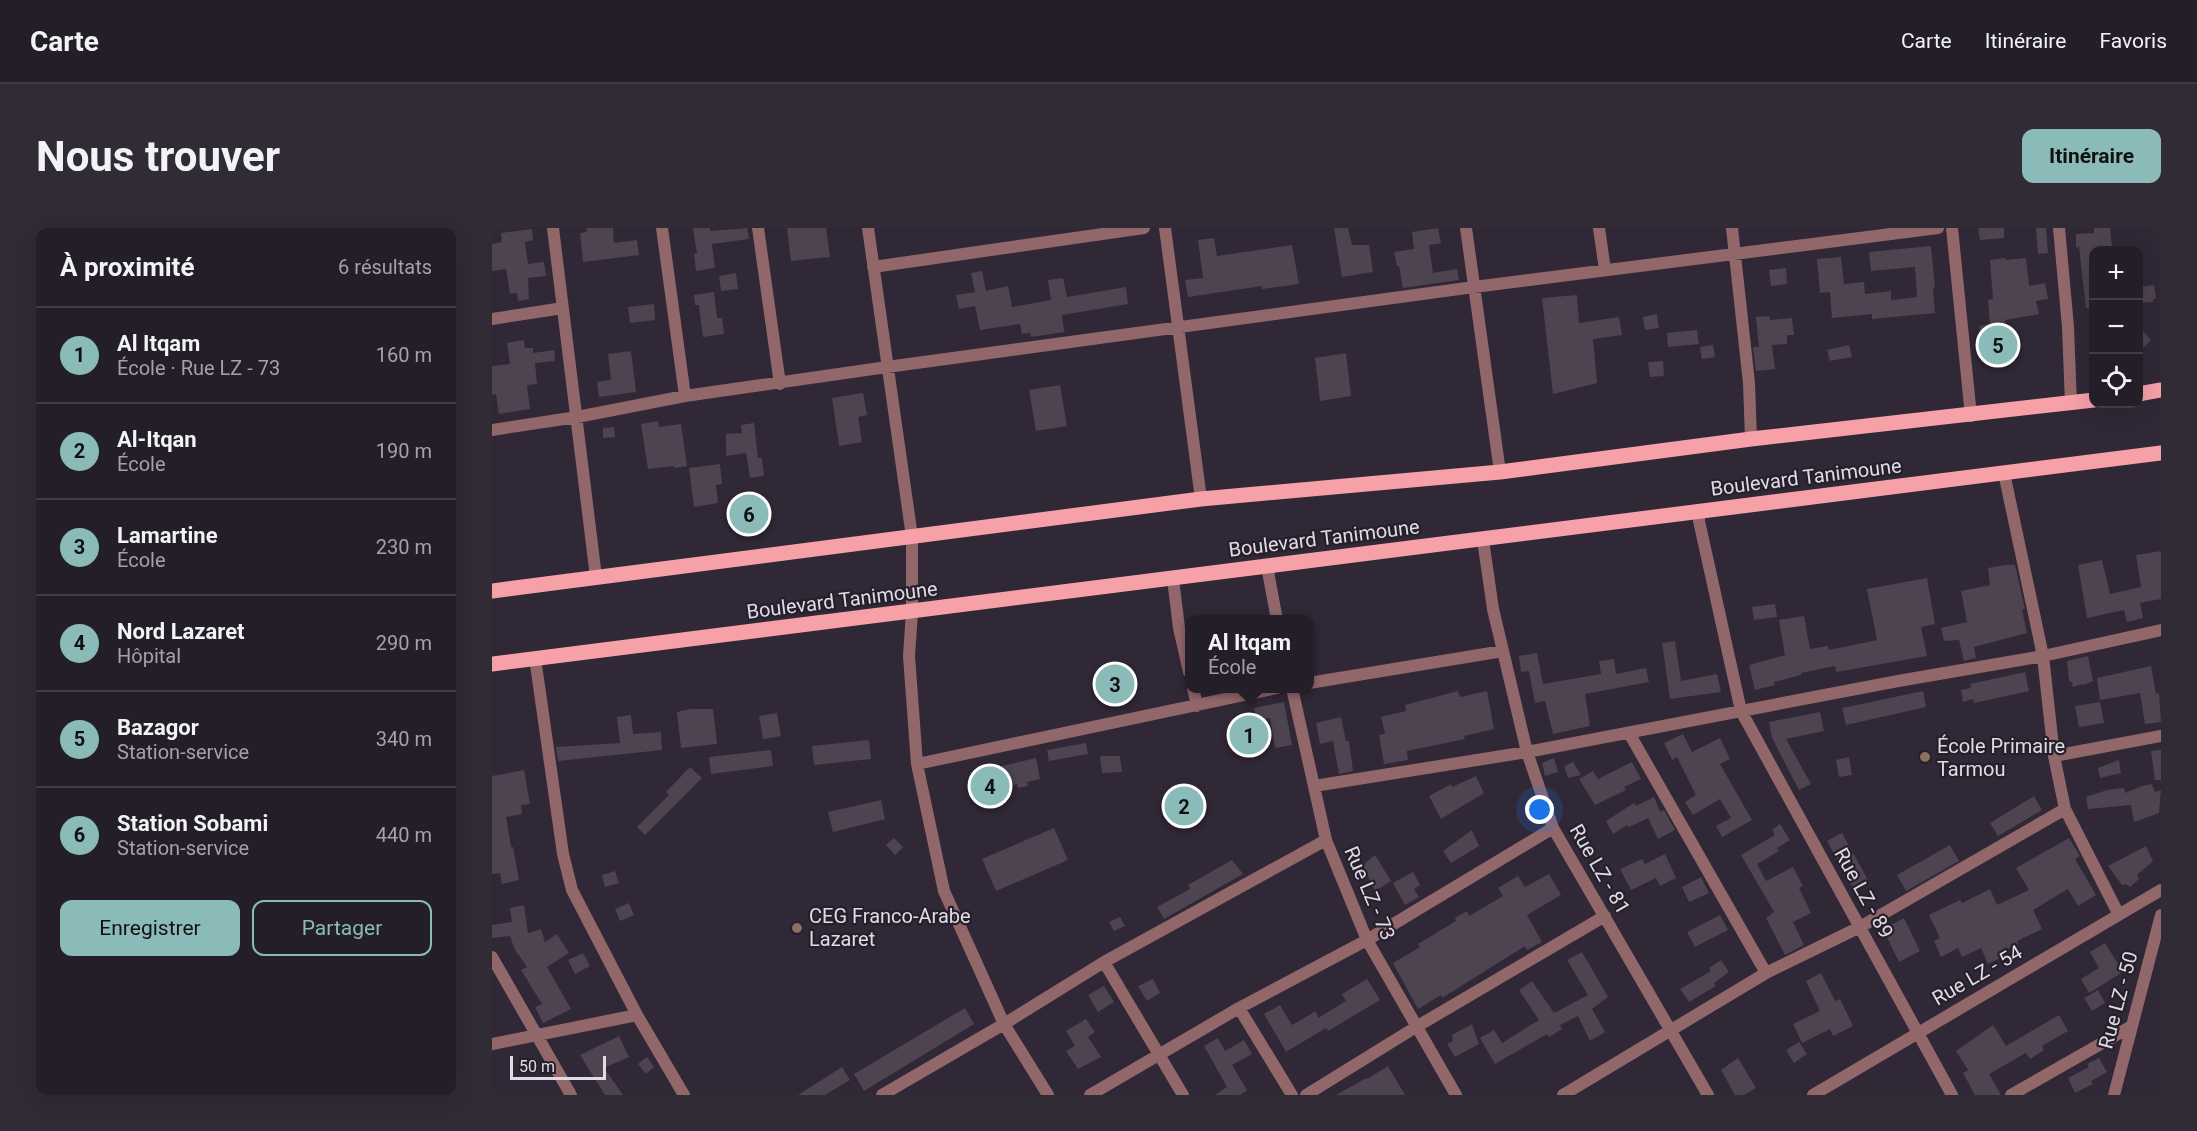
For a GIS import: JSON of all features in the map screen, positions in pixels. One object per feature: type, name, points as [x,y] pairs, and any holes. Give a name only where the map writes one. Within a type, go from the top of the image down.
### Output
[{"type":"main road","points":[[2143,393],[2161,390]]},
{"type":"main road","points":[[492,591],[1201,499],[1500,472],[1751,439],[1971,416],[2089,401]]},
{"type":"main road","name":"Boulevard Tanimoune","points":[[492,664],[2161,453]]},
{"type":"street","points":[[553,228],[596,577]]},
{"type":"street","points":[[662,228],[685,396]]},
{"type":"street","points":[[758,228],[780,384]]},
{"type":"street","points":[[868,228],[912,537],[912,612],[909,656],[917,764],[944,891],[1004,1024],[1048,1095]]},
{"type":"street","points":[[873,267],[1144,228]]},
{"type":"street","points":[[1165,228],[1201,499]]},
{"type":"street","points":[[1466,228],[1500,472]]},
{"type":"street","points":[[1599,228],[1605,270]]},
{"type":"street","points":[[1732,228],[1749,383],[1751,439]]},
{"type":"street","points":[[492,430],[577,417],[685,396],[888,367],[1474,287],[1736,255],[1853,233],[1938,228]]},
{"type":"street","points":[[1952,228],[1971,416]]},
{"type":"street","points":[[2059,228],[2068,327],[2071,404]]},
{"type":"street","points":[[492,319],[563,308]]},
{"type":"street","points":[[2004,473],[2043,656],[2054,756],[2065,809],[2119,915]]},
{"type":"street","name":"Rue LZ - 89","points":[[1699,512],[1699,521],[1741,711],[1952,1095]]},
{"type":"street","name":"Rue LZ - 81","points":[[1483,540],[1493,609],[1527,752],[1553,828],[1708,1095]]},
{"type":"street","points":[[1267,566],[1276,615]]},
{"type":"street","points":[[1173,579],[1185,654]]},
{"type":"street","points":[[1314,786],[1527,752],[2043,656],[2161,630]]},
{"type":"street","points":[[1314,682],[1503,651]]},
{"type":"street","points":[[535,658],[567,873],[572,890],[637,1015],[684,1095]]},
{"type":"street","points":[[1194,693],[1197,706]]},
{"type":"street","points":[[917,764],[1255,693]]},
{"type":"street","name":"Rue LZ - 73","points":[[1293,693],[1326,840],[1367,940],[1456,1095]]},
{"type":"street","points":[[1629,733],[1766,973]]},
{"type":"street","points":[[2054,756],[2161,736]]},
{"type":"street","points":[[1563,1095],[1766,973],[1860,927],[2065,809]]},
{"type":"street","points":[[1090,1095],[1239,1008],[1367,940],[1553,828]]},
{"type":"street","points":[[882,1095],[1104,962],[1326,840]]},
{"type":"street","name":"Rue LZ - 54","points":[[1813,1095],[1834,1090],[1918,1032],[2161,890]]},
{"type":"street","points":[[2146,899],[2161,902]]},
{"type":"street","name":"Rue LZ - 50","points":[[2114,1095],[2161,915]]},
{"type":"street","points":[[1306,1095],[1416,1027],[1605,916]]},
{"type":"street","points":[[492,957],[572,1095]]},
{"type":"street","points":[[1104,962],[1183,1095]]},
{"type":"street","points":[[1239,1008],[1292,1095]]},
{"type":"street","points":[[492,1044],[637,1015]]},
{"type":"street","points":[[2011,1095],[2132,1026]]},
{"type":"building","points":[[586,228],[613,228],[614,243],[637,240],[639,255],[583,262],[580,233],[587,232]]},
{"type":"building","points":[[693,228],[710,228],[710,231],[747,228],[749,239],[712,244],[715,268],[696,271],[694,254],[697,253]]},
{"type":"building","points":[[787,228],[826,228],[830,257],[791,261]]},
{"type":"building","points":[[1334,228],[1348,228],[1352,245],[1369,245],[1373,272],[1342,277]]},
{"type":"building","points":[[1438,228],[1441,243],[1429,245],[1433,273],[1457,269],[1459,280],[1403,288],[1394,252],[1414,249],[1412,232]]},
{"type":"building","points":[[1978,228],[2004,228],[2004,238],[1980,240]]},
{"type":"building","points":[[2036,228],[2046,228],[2048,253],[2038,254]]},
{"type":"building","points":[[2094,228],[2110,228],[2112,246],[2089,246],[2089,308],[2086,308],[2079,247],[2076,248],[2076,234],[2094,233]]},
{"type":"building","points":[[532,229],[533,240],[525,242],[528,264],[544,262],[546,276],[528,278],[529,299],[518,301],[517,293],[510,294],[506,269],[492,271],[492,244],[502,242],[501,233]]},
{"type":"building","points":[[1214,238],[1217,256],[1292,245],[1299,284],[1262,289],[1262,286],[1188,297],[1185,280],[1203,278],[1198,240]]},
{"type":"building","points":[[1931,246],[1935,313],[1872,319],[1872,314],[1832,318],[1830,292],[1820,293],[1817,259],[1841,257],[1844,284],[1864,282],[1865,294],[1891,291],[1891,300],[1917,297],[1915,267],[1871,271],[1869,252]]},
{"type":"building","points":[[2005,258],[2006,260],[2026,258],[2029,286],[2045,283],[2048,299],[2036,301],[2039,314],[2005,320],[2008,337],[2001,338],[2004,354],[1992,356],[1989,340],[1982,342],[1979,326],[1990,324],[1988,300],[1993,299],[1990,260]]},
{"type":"building","points":[[1786,268],[1787,284],[1771,286],[1769,270]]},
{"type":"building","points":[[982,271],[986,291],[1008,286],[1012,307],[1051,300],[1048,280],[1063,278],[1067,297],[1126,287],[1128,304],[1062,315],[1064,332],[1031,337],[1030,333],[1022,334],[1020,324],[980,330],[975,306],[959,309],[956,295],[975,292],[971,273]]},
{"type":"building","points":[[736,273],[738,289],[721,291],[719,276]]},
{"type":"building","points":[[2154,285],[2156,299],[2153,299],[2153,302],[2143,303],[2143,286]]},
{"type":"building","points":[[714,292],[717,318],[722,318],[724,334],[703,337],[699,305],[695,305],[694,295]]},
{"type":"building","points":[[1577,295],[1579,323],[1619,317],[1622,335],[1593,339],[1597,383],[1553,394],[1542,298]]},
{"type":"building","points":[[654,304],[655,320],[630,323],[628,307]]},
{"type":"building","points":[[1657,314],[1659,328],[1645,330],[1643,317]]},
{"type":"building","points":[[1769,316],[1770,320],[1792,318],[1794,335],[1787,335],[1787,344],[1772,345],[1775,369],[1756,371],[1753,347],[1759,347],[1756,317]]},
{"type":"building","points":[[1697,330],[1699,344],[1668,347],[1667,333]]},
{"type":"building","points":[[2143,331],[2151,340],[2143,348]]},
{"type":"building","points":[[524,340],[525,348],[533,348],[533,353],[554,350],[555,361],[535,363],[537,384],[527,385],[530,409],[499,414],[496,394],[492,395],[492,366],[510,364],[507,343]]},
{"type":"building","points":[[1713,345],[1715,357],[1702,359],[1700,347]]},
{"type":"building","points":[[1849,345],[1852,357],[1830,361],[1827,350]]},
{"type":"building","points":[[631,351],[636,392],[599,397],[597,382],[611,380],[608,354]]},
{"type":"building","points":[[1346,353],[1351,396],[1320,401],[1315,358]]},
{"type":"building","points":[[1663,361],[1664,376],[1650,377],[1648,362]]},
{"type":"building","points":[[1060,385],[1067,426],[1036,431],[1029,390]]},
{"type":"building","points":[[863,393],[867,415],[858,417],[862,442],[839,446],[832,398]]},
{"type":"building","points":[[658,421],[659,427],[681,424],[687,466],[648,469],[641,424]]},
{"type":"building","points":[[754,423],[758,458],[762,458],[764,476],[750,478],[746,453],[726,456],[726,434],[742,433],[741,425]]},
{"type":"building","points":[[614,427],[615,437],[603,438],[603,428]]},
{"type":"building","points":[[720,464],[722,484],[716,485],[718,503],[694,507],[689,468]]},
{"type":"building","points":[[2161,551],[2161,599],[2140,603],[2143,618],[2127,622],[2124,610],[2087,618],[2078,565],[2102,560],[2110,594],[2141,587],[2136,555]]},
{"type":"building","points":[[2015,565],[2025,609],[2022,610],[2027,633],[1974,647],[1976,658],[1964,661],[1959,640],[1944,641],[1941,628],[1967,622],[1961,591],[1990,585],[1988,568]]},
{"type":"building","points":[[1927,578],[1935,624],[1921,627],[1927,656],[1836,672],[1835,666],[1801,673],[1801,675],[1774,682],[1775,685],[1755,690],[1749,665],[1785,655],[1779,620],[1804,616],[1810,649],[1828,646],[1829,650],[1877,640],[1867,589]]},
{"type":"building","points":[[1775,604],[1777,617],[1754,620],[1752,607]]},
{"type":"building","points":[[1675,641],[1681,681],[1717,674],[1721,692],[1670,699],[1662,643]]},
{"type":"building","points":[[1537,653],[1543,684],[1601,674],[1599,661],[1614,659],[1616,674],[1646,668],[1649,682],[1585,694],[1590,726],[1553,734],[1545,701],[1535,703],[1529,671],[1521,672],[1519,656]]},
{"type":"building","points":[[2088,656],[2093,681],[2073,687],[2072,682],[2069,681],[2067,661]]},
{"type":"building","points":[[2151,666],[2156,694],[2159,693],[2161,722],[2145,724],[2140,693],[2100,700],[2097,678]]},
{"type":"building","points":[[2025,672],[2029,691],[1974,703],[1973,699],[1963,702],[1961,690],[1971,688],[1970,684]]},
{"type":"building","points":[[1458,691],[1460,697],[1487,691],[1494,729],[1464,736],[1465,739],[1407,751],[1408,760],[1384,764],[1379,735],[1385,734],[1381,717],[1406,711],[1405,705]]},
{"type":"building","points":[[1923,691],[1926,707],[1846,725],[1842,708]]},
{"type":"building","points":[[1284,702],[1292,745],[1275,748],[1270,718],[1257,721],[1254,708]]},
{"type":"building","points":[[2100,702],[2104,723],[2079,727],[2075,706]]},
{"type":"building","points":[[690,709],[713,709],[717,744],[681,748],[677,712]]},
{"type":"building","points":[[1820,712],[1824,731],[1786,739],[1811,784],[1799,790],[1772,738],[1769,722]]},
{"type":"building","points":[[777,713],[781,736],[763,739],[759,716]]},
{"type":"building","points":[[631,715],[633,734],[661,732],[662,750],[558,761],[556,747],[620,743],[617,717]]},
{"type":"building","points":[[1341,717],[1346,741],[1349,741],[1353,771],[1339,774],[1333,741],[1320,744],[1316,723]]},
{"type":"building","points":[[1683,734],[1692,752],[1720,738],[1730,759],[1720,764],[1752,820],[1722,837],[1716,826],[1731,818],[1720,799],[1693,815],[1685,802],[1696,795],[1677,757],[1672,760],[1664,743]]},
{"type":"building","points":[[869,740],[871,759],[814,765],[812,746]]},
{"type":"building","points":[[1086,743],[1088,754],[1049,761],[1047,750]]},
{"type":"building","points":[[771,750],[773,766],[711,774],[709,757]]},
{"type":"building","points":[[2161,750],[2161,780],[2155,780],[2151,751]]},
{"type":"building","points":[[1100,756],[1120,756],[1122,772],[1102,773]]},
{"type":"building","points":[[1849,757],[1852,775],[1839,777],[1836,760]]},
{"type":"building","points":[[1036,758],[1040,779],[1027,782],[1028,786],[1018,788],[1017,784],[1007,787],[1002,766]]},
{"type":"building","points":[[1554,758],[1558,772],[1545,776],[1542,763]]},
{"type":"building","points":[[2119,760],[2121,773],[2100,778],[2098,768]]},
{"type":"building","points":[[1573,762],[1581,775],[1568,778],[1564,766]]},
{"type":"building","points":[[1632,762],[1641,779],[1624,787],[1626,790],[1595,805],[1579,779],[1593,771],[1598,779]]},
{"type":"building","points":[[690,767],[702,778],[645,835],[637,827],[669,795],[666,792]]},
{"type":"building","points":[[524,770],[530,804],[521,805],[522,814],[506,817],[519,880],[502,884],[500,873],[492,874],[492,776]]},
{"type":"building","points":[[1476,776],[1484,793],[1441,819],[1429,796],[1451,784],[1452,787]]},
{"type":"building","points":[[2152,784],[2155,792],[2161,790],[2159,813],[2134,822],[2131,805],[2088,809],[2086,797],[2107,790],[2124,788],[2125,793]]},
{"type":"building","points":[[2034,796],[2042,810],[1998,836],[1990,823]]},
{"type":"building","points":[[1654,797],[1660,812],[1664,810],[1675,830],[1658,839],[1648,818],[1629,827],[1627,825],[1613,834],[1606,821],[1634,803],[1636,806]]},
{"type":"building","points":[[881,800],[885,819],[833,832],[828,812]]},
{"type":"building","points":[[1780,824],[1790,840],[1777,848],[1779,851],[1757,864],[1766,881],[1793,867],[1803,886],[1799,888],[1811,913],[1793,922],[1804,945],[1785,955],[1766,918],[1774,912],[1741,855],[1775,835],[1772,830]]},
{"type":"building","points":[[1054,828],[1068,860],[996,891],[982,859]]},
{"type":"building","points":[[1472,830],[1479,846],[1451,863],[1443,851]]},
{"type":"building","points":[[1842,833],[1868,880],[1853,888],[1827,841]]},
{"type":"building","points":[[894,838],[903,847],[895,855],[886,845]]},
{"type":"building","points":[[2069,838],[2080,856],[2075,859],[2096,895],[2078,906],[2068,889],[2033,910],[2042,929],[2017,941],[2018,944],[2000,953],[2002,957],[1988,964],[1981,948],[1962,957],[1958,948],[1941,957],[1934,941],[1940,938],[1929,915],[1960,900],[1962,903],[1990,889],[1997,905],[2029,890],[2016,868]]},
{"type":"building","points":[[1950,845],[1959,861],[1906,891],[1897,875]]},
{"type":"building","points":[[2146,846],[2153,861],[2137,875],[2139,879],[2130,887],[2126,884],[2122,885],[2108,866]]},
{"type":"building","points":[[1665,854],[1676,878],[1660,886],[1656,878],[1631,890],[1620,869],[1642,859],[1645,864]]},
{"type":"building","points":[[1375,855],[1391,881],[1375,891],[1363,865]]},
{"type":"building","points":[[1232,860],[1243,874],[1164,919],[1157,907],[1190,889],[1188,885]]},
{"type":"building","points":[[615,871],[619,883],[605,887],[602,875]]},
{"type":"building","points":[[1413,872],[1420,885],[1414,889],[1419,897],[1405,905],[1393,883]]},
{"type":"building","points":[[1549,874],[1561,895],[1527,915],[1542,942],[1527,950],[1525,946],[1442,998],[1441,995],[1418,1009],[1393,963],[1420,947],[1418,944],[1456,921],[1455,918],[1467,911],[1469,916],[1503,896],[1498,888],[1518,876],[1525,887]]},
{"type":"building","points":[[1701,877],[1709,893],[1689,902],[1682,887]]},
{"type":"building","points":[[629,903],[634,915],[620,921],[615,909]]},
{"type":"building","points":[[524,905],[528,933],[541,929],[545,942],[557,934],[569,953],[547,967],[571,1009],[543,1023],[535,1007],[542,1004],[521,970],[527,967],[515,950],[510,936],[492,938],[492,925],[512,922],[510,908]]},
{"type":"building","points":[[1720,915],[1728,930],[1695,947],[1687,932]]},
{"type":"building","points":[[1120,917],[1125,926],[1114,931],[1109,922]]},
{"type":"building","points":[[1904,918],[1920,951],[1899,962],[1883,929]]},
{"type":"building","points":[[2105,943],[2123,972],[2089,993],[2081,979],[2099,968],[2090,952]]},
{"type":"building","points":[[1582,952],[1608,997],[1592,1009],[1605,1032],[1590,1041],[1578,1016],[1560,1025],[1562,1029],[1549,1037],[1547,1034],[1495,1064],[1480,1038],[1494,1030],[1502,1043],[1539,1020],[1519,990],[1532,981],[1554,1013],[1588,995],[1567,960]]},
{"type":"building","points":[[583,953],[590,966],[575,974],[568,960]]},
{"type":"building","points":[[1721,960],[1729,972],[1714,983],[1716,986],[1689,1002],[1680,989],[1711,971],[1709,968]]},
{"type":"building","points":[[1821,973],[1835,1001],[1840,999],[1853,1026],[1833,1036],[1830,1029],[1802,1043],[1793,1024],[1820,1011],[1806,981]]},
{"type":"building","points":[[1153,979],[1160,993],[1147,1001],[1138,986]]},
{"type":"building","points":[[1367,979],[1380,1000],[1328,1031],[1326,1028],[1286,1052],[1264,1014],[1280,1005],[1292,1025],[1316,1011],[1318,1018],[1346,1001],[1342,994]]},
{"type":"building","points":[[1104,986],[1114,1002],[1098,1012],[1088,995]]},
{"type":"building","points":[[2098,990],[2105,1003],[2092,1011],[2084,998]]},
{"type":"building","points":[[965,1008],[974,1024],[864,1091],[854,1074]]},
{"type":"building","points":[[2059,1015],[2068,1031],[2042,1046],[2044,1050],[2030,1059],[2026,1053],[1989,1074],[2001,1095],[1975,1095],[1963,1073],[1968,1070],[1956,1051],[1993,1025],[2006,1046]]},
{"type":"building","points":[[1086,1019],[1095,1032],[1088,1037],[1101,1057],[1078,1069],[1066,1051],[1075,1046],[1066,1031]]},
{"type":"building","points":[[1472,1024],[1479,1044],[1455,1057],[1447,1044],[1453,1041],[1452,1035]]},
{"type":"building","points":[[619,1036],[629,1057],[604,1068],[623,1095],[605,1095],[580,1055]]},
{"type":"building","points":[[1218,1038],[1225,1051],[1244,1040],[1252,1054],[1232,1065],[1247,1090],[1240,1095],[1215,1095],[1227,1087],[1204,1046]]},
{"type":"building","points":[[1799,1042],[1807,1054],[1794,1063],[1786,1050]]},
{"type":"building","points":[[647,1057],[654,1067],[646,1074],[638,1064]]},
{"type":"building","points":[[1738,1058],[1756,1088],[1744,1095],[1735,1095],[1721,1070]]},
{"type":"building","points":[[2099,1058],[2107,1072],[2091,1081],[2093,1084],[2075,1093],[2068,1078],[2089,1067],[2087,1064]]},
{"type":"building","points":[[1388,1066],[1405,1095],[1336,1095],[1367,1079]]},
{"type":"building","points":[[842,1067],[850,1080],[825,1095],[798,1095]]},
{"type":"place","name":"Bazagor","points":[[1998,345]]},
{"type":"place","name":"Station Sobami","points":[[749,514]]},
{"type":"place","name":"Lamartine","points":[[1115,684]]},
{"type":"place","name":"Al Itqam","points":[[1249,735]]},
{"type":"place","name":"École Primaire Tarmou","points":[[1925,757]]},
{"type":"place","name":"Nord Lazaret","points":[[990,786]]},
{"type":"place","name":"Al-Itqan","points":[[1184,806]]},
{"type":"place","name":"CEG Franco-Arabe Lazaret","points":[[797,928]]}]
